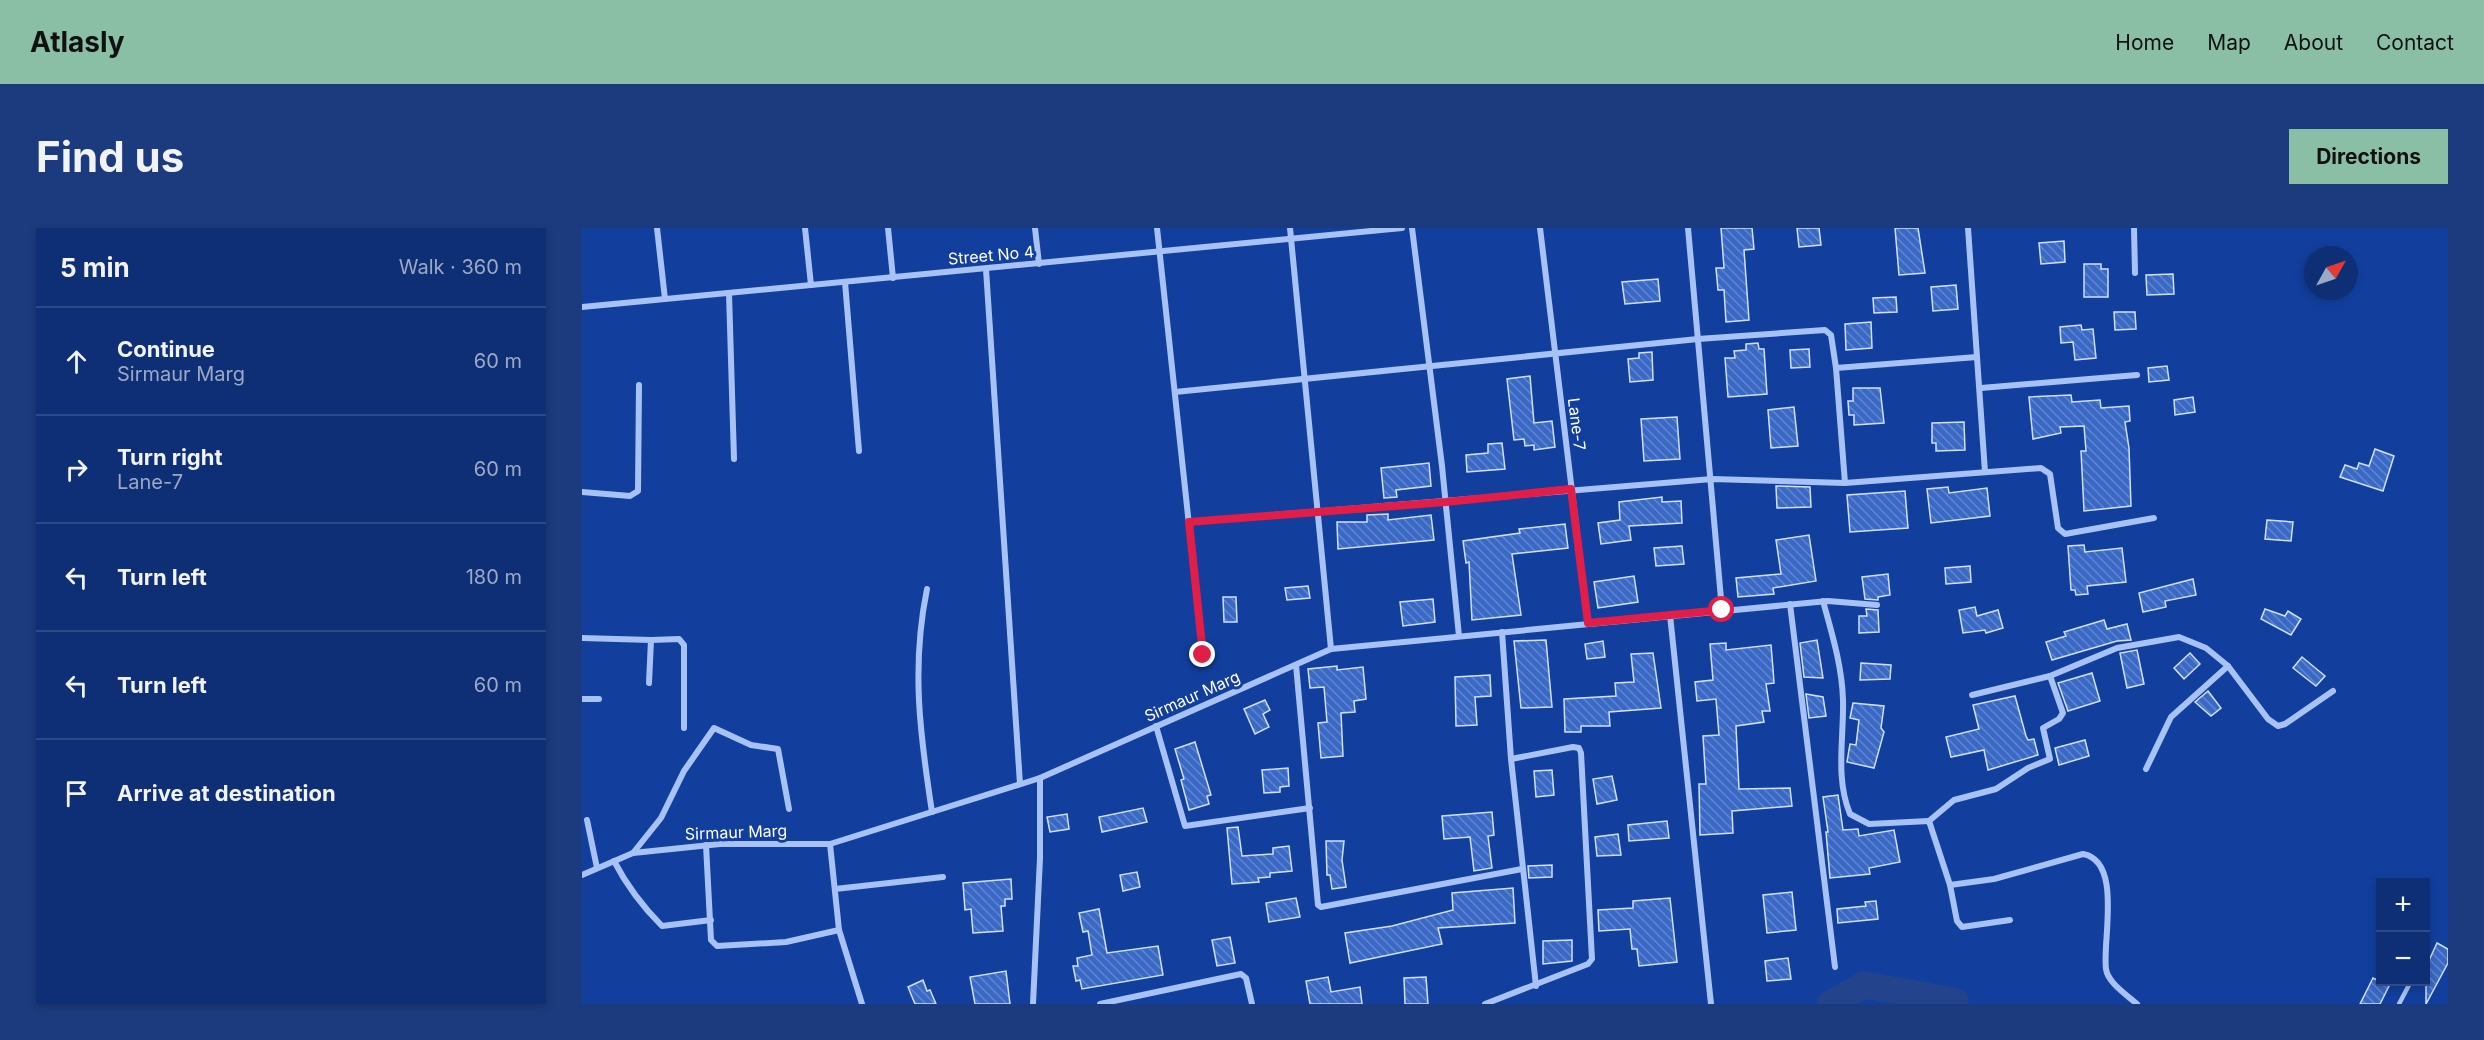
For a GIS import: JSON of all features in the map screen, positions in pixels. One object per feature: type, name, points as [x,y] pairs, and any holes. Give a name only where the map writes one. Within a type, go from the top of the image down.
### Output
[{"type":"street","points":[[657,228],[665,299]]},
{"type":"street","points":[[805,228],[811,285]]},
{"type":"street","points":[[888,228],[893,278]]},
{"type":"street","points":[[1035,228],[1039,264]]},
{"type":"street","points":[[1157,228],[1203,655]]},
{"type":"street","points":[[1290,228],[1331,649]]},
{"type":"street","name":"Street No 4","points":[[582,307],[1402,228]]},
{"type":"street","points":[[1412,228],[1460,636]]},
{"type":"street","name":"Lane-7","points":[[1540,228],[1588,623]]},
{"type":"street","points":[[1688,228],[1722,610]]},
{"type":"street","points":[[1968,228],[1981,388],[1985,472]]},
{"type":"street","points":[[2134,228],[2135,273]]},
{"type":"street","points":[[986,269],[1020,784]]},
{"type":"street","points":[[845,282],[859,451]]},
{"type":"street","points":[[729,293],[734,459]]},
{"type":"street","points":[[1175,392],[1698,339],[1828,331],[1836,368],[1845,483]]},
{"type":"street","points":[[1836,368],[1977,357]]},
{"type":"street","points":[[1981,388],[2138,375]]},
{"type":"street","points":[[582,492],[630,496],[638,491],[639,385]]},
{"type":"street","points":[[1189,522],[1712,479],[1845,483],[2046,469],[2050,474],[2058,528],[2065,534],[2154,518]]},
{"type":"street","points":[[927,588],[919,628],[918,717],[932,812]]},
{"type":"street","points":[[1826,601],[1842,678],[1841,770],[1845,803],[1850,814],[1869,824],[1929,821],[1954,800],[1996,789],[2028,768],[2050,759],[2043,728],[2059,719],[2063,713],[2050,676]]},
{"type":"street","name":"Sirmaur Marg","points":[[582,875],[633,853],[706,845],[830,844],[1040,778],[1331,649],[1826,601],[1877,604]]},
{"type":"street","points":[[1790,604],[1834,967]]},
{"type":"street","points":[[1670,615],[1711,1004]]},
{"type":"street","points":[[1502,632],[1511,759],[1536,986]]},
{"type":"street","points":[[1972,695],[2050,676],[2117,648],[2172,636],[2187,639],[2206,648],[2228,666],[2268,719],[2278,726],[2285,724],[2333,691]]},
{"type":"street","points":[[582,638],[679,639],[684,645],[684,728]]},
{"type":"street","points":[[649,683],[651,640]]},
{"type":"street","points":[[1296,665],[1310,808],[1316,903],[1321,907],[1522,869]]},
{"type":"street","points":[[2146,769],[2171,717],[2228,666]]},
{"type":"street","points":[[582,699],[599,699]]},
{"type":"street","points":[[1156,726],[1185,826],[1310,808]]},
{"type":"street","points":[[633,853],[661,818],[684,771],[714,728],[751,745],[778,748],[789,809]]},
{"type":"street","points":[[1490,1003],[1588,964],[1592,959],[1579,748],[1511,759]]},
{"type":"street","points":[[1033,1004],[1040,858],[1040,778]]},
{"type":"street","points":[[587,820],[597,868]]},
{"type":"street","points":[[1929,821],[1950,885],[1957,921],[1962,927],[2010,920]]},
{"type":"street","points":[[830,844],[839,930],[862,1004]]},
{"type":"street","points":[[706,845],[711,940],[717,946],[786,942],[839,930]]},
{"type":"street","points":[[1950,885],[1994,879],[2083,854],[2091,855],[2098,862],[2104,878],[2109,905],[2106,970],[2114,982],[2137,1004]]},
{"type":"street","points":[[614,861],[626,885],[662,926],[711,920]]},
{"type":"street","points":[[834,889],[943,877]]},
{"type":"street","points":[[1100,1004],[1241,974],[1246,978],[1252,1004]]},
{"type":"lane","points":[[2399,1004],[2408,986]]},
{"type":"building","points":[[1721,228],[1752,228],[1754,249],[1744,250],[1749,320],[1726,322],[1724,290],[1718,290],[1716,268],[1724,268]]},
{"type":"building","points":[[1797,228],[1819,228],[1821,245],[1799,247]]},
{"type":"building","points":[[1895,228],[1918,228],[1925,273],[1899,275]]},
{"type":"building","points":[[2064,241],[2065,262],[2041,264],[2039,243]]},
{"type":"building","points":[[2084,264],[2101,264],[2101,269],[2108,269],[2108,297],[2084,297]]},
{"type":"building","points":[[2173,274],[2174,294],[2147,295],[2146,275]]},
{"type":"building","points":[[1658,279],[1660,301],[1625,304],[1622,282]]},
{"type":"building","points":[[1956,285],[1958,309],[1933,311],[1931,287]]},
{"type":"building","points":[[1896,297],[1897,312],[1874,313],[1873,298]]},
{"type":"building","points":[[2114,312],[2135,312],[2136,329],[2115,330]]},
{"type":"building","points":[[1871,322],[1872,348],[1846,350],[1845,324]]},
{"type":"building","points":[[2081,325],[2082,330],[2093,329],[2096,358],[2075,360],[2073,342],[2061,343],[2060,327]]},
{"type":"building","points":[[1758,343],[1759,349],[1764,349],[1767,394],[1728,397],[1725,358],[1735,358],[1734,351],[1746,350],[1746,344]]},
{"type":"building","points":[[1809,349],[1810,367],[1791,368],[1790,350]]},
{"type":"building","points":[[1652,352],[1653,380],[1630,382],[1628,359],[1639,358],[1639,353]]},
{"type":"building","points":[[2167,366],[2169,380],[2149,382],[2148,368]]},
{"type":"building","points":[[1530,376],[1534,423],[1552,421],[1555,447],[1534,450],[1534,445],[1525,446],[1524,439],[1514,440],[1507,379]]},
{"type":"building","points":[[1853,388],[1880,388],[1884,423],[1854,425],[1854,415],[1849,415],[1848,401],[1853,401]]},
{"type":"building","points":[[2071,395],[2072,402],[2100,400],[2101,408],[2129,406],[2130,421],[2125,422],[2129,448],[2131,506],[2084,511],[2081,451],[2086,451],[2084,426],[2060,427],[2061,433],[2033,439],[2029,397]]},
{"type":"building","points":[[2193,397],[2195,412],[2175,415],[2174,400]]},
{"type":"building","points":[[1794,407],[1798,446],[1771,448],[1768,410]]},
{"type":"building","points":[[1677,417],[1680,459],[1644,461],[1641,419]]},
{"type":"building","points":[[1964,422],[1965,450],[1936,451],[1936,443],[1932,443],[1932,423]]},
{"type":"building","points":[[1502,443],[1505,469],[1467,472],[1466,455],[1488,453],[1488,444]]},
{"type":"building","points":[[2375,449],[2394,456],[2383,491],[2340,477],[2345,465],[2357,469],[2359,463],[2369,466]]},
{"type":"building","points":[[1429,463],[1431,486],[1396,490],[1397,497],[1384,498],[1381,468]]},
{"type":"building","points":[[1776,486],[1810,487],[1811,507],[1777,508]]},
{"type":"building","points":[[1948,487],[1949,493],[1987,488],[1990,516],[1931,523],[1927,489]]},
{"type":"building","points":[[1905,491],[1908,528],[1850,532],[1847,495]]},
{"type":"building","points":[[1662,497],[1662,502],[1681,501],[1682,523],[1629,526],[1631,540],[1601,544],[1598,523],[1620,520],[1619,502]]},
{"type":"building","points":[[1388,514],[1388,520],[1431,515],[1434,540],[1338,549],[1337,522],[1367,522],[1367,515]]},
{"type":"building","points":[[2267,520],[2293,522],[2291,541],[2265,539]]},
{"type":"building","points":[[1565,524],[1568,548],[1512,554],[1521,615],[1472,620],[1469,562],[1466,563],[1463,541],[1520,533],[1519,529]]},
{"type":"building","points":[[1809,535],[1816,581],[1773,588],[1774,594],[1738,597],[1736,578],[1781,574],[1776,540]]},
{"type":"building","points":[[2084,545],[2085,552],[2122,548],[2126,582],[2087,586],[2088,594],[2076,595],[2075,590],[2071,590],[2068,546]]},
{"type":"building","points":[[1682,546],[1684,564],[1656,566],[1654,548]]},
{"type":"building","points":[[1970,566],[1971,582],[1946,584],[1945,568]]},
{"type":"building","points":[[1888,574],[1890,595],[1878,597],[1878,600],[1865,599],[1862,577]]},
{"type":"building","points":[[1634,576],[1638,602],[1598,608],[1594,582]]},
{"type":"building","points":[[2193,579],[2196,595],[2165,601],[2166,607],[2143,612],[2139,593]]},
{"type":"building","points":[[1308,586],[1310,598],[1287,600],[1285,588]]},
{"type":"building","points":[[1223,597],[1236,597],[1237,622],[1224,622]]},
{"type":"building","points":[[1433,599],[1435,622],[1403,626],[1400,602]]},
{"type":"building","points":[[1975,607],[1977,616],[1998,610],[2003,628],[1986,633],[1985,630],[1963,633],[1959,610]]},
{"type":"building","points":[[1866,609],[1878,610],[1879,632],[1859,633],[1859,616],[1867,616]]},
{"type":"building","points":[[2265,609],[2285,616],[2288,611],[2301,619],[2291,635],[2261,619]]},
{"type":"building","points":[[2104,620],[2107,629],[2127,624],[2131,640],[2117,641],[2052,660],[2046,642],[2066,636],[2064,632]]},
{"type":"building","points":[[1546,640],[1552,707],[1521,708],[1514,641]]},
{"type":"building","points":[[1817,640],[1823,678],[1804,677],[1800,643]]},
{"type":"building","points":[[1603,641],[1605,657],[1587,659],[1585,644]]},
{"type":"building","points":[[1726,643],[1726,650],[1771,645],[1774,683],[1766,684],[1770,711],[1762,711],[1764,722],[1736,726],[1739,789],[1790,788],[1792,806],[1732,811],[1733,833],[1700,835],[1699,784],[1706,784],[1703,736],[1719,735],[1716,699],[1697,701],[1695,682],[1713,680],[1710,644]]},
{"type":"building","points":[[2137,650],[2144,684],[2127,688],[2120,653]]},
{"type":"building","points":[[1653,653],[1661,708],[1609,712],[1610,726],[1581,726],[1581,732],[1565,732],[1564,699],[1616,696],[1615,683],[1634,682],[1631,654]]},
{"type":"building","points":[[2190,653],[2200,664],[2184,679],[2174,668]]},
{"type":"building","points":[[2302,657],[2325,676],[2316,686],[2293,668]]},
{"type":"building","points":[[1861,663],[1891,665],[1890,679],[1860,680]]},
{"type":"building","points":[[1337,666],[1337,670],[1363,667],[1366,699],[1354,701],[1355,712],[1341,713],[1343,756],[1321,758],[1318,723],[1327,722],[1324,687],[1310,688],[1308,669]]},
{"type":"building","points":[[2092,673],[2100,701],[2068,711],[2058,683]]},
{"type":"building","points":[[1490,675],[1491,696],[1475,697],[1477,725],[1456,726],[1455,677]]},
{"type":"building","points":[[2208,691],[2221,708],[2211,716],[2195,702]]},
{"type":"building","points":[[1806,694],[1823,697],[1826,716],[1809,718]]},
{"type":"building","points":[[2015,696],[2026,736],[2028,740],[2034,739],[2038,755],[1988,770],[1984,750],[1951,757],[1946,737],[1979,729],[1973,705]]},
{"type":"building","points":[[1265,700],[1270,710],[1263,714],[1269,727],[1255,734],[1244,709]]},
{"type":"building","points":[[1853,703],[1884,706],[1881,728],[1884,732],[1874,768],[1847,762],[1850,744],[1856,745],[1859,720],[1850,718]]},
{"type":"building","points":[[2085,740],[2089,756],[2059,765],[2055,748]]},
{"type":"building","points":[[1195,742],[1211,795],[1207,796],[1209,804],[1189,810],[1181,780],[1184,779],[1175,749]]},
{"type":"building","points":[[1288,768],[1289,786],[1280,787],[1280,792],[1264,793],[1262,770]]},
{"type":"building","points":[[1552,770],[1554,795],[1536,797],[1534,771]]},
{"type":"building","points":[[1612,776],[1617,800],[1597,804],[1593,779]]},
{"type":"building","points":[[1838,795],[1843,830],[1858,829],[1859,836],[1894,830],[1900,862],[1869,868],[1870,874],[1830,878],[1826,832],[1828,832],[1823,797]]},
{"type":"building","points":[[1143,808],[1147,822],[1102,832],[1099,817]]},
{"type":"building","points":[[1492,812],[1494,835],[1488,836],[1492,868],[1474,871],[1470,837],[1444,839],[1442,816]]},
{"type":"building","points":[[1067,814],[1069,829],[1050,832],[1047,817]]},
{"type":"building","points":[[1667,821],[1669,838],[1629,841],[1628,825]]},
{"type":"building","points":[[1238,827],[1242,856],[1273,854],[1273,848],[1289,846],[1292,871],[1270,873],[1270,877],[1258,878],[1259,882],[1232,884],[1227,828]]},
{"type":"building","points":[[1618,834],[1621,855],[1597,856],[1595,837]]},
{"type":"building","points":[[1326,841],[1344,841],[1342,860],[1346,887],[1332,889],[1330,875],[1327,875]]},
{"type":"building","points":[[1552,865],[1552,877],[1529,878],[1528,866]]},
{"type":"building","points":[[1137,872],[1140,887],[1123,891],[1120,875]]},
{"type":"building","points":[[1011,879],[1012,899],[1005,899],[1005,906],[1001,906],[1003,931],[973,933],[971,909],[965,910],[963,883]]},
{"type":"building","points":[[1513,888],[1515,923],[1438,928],[1442,944],[1350,963],[1345,933],[1392,926],[1453,910],[1452,893]]},
{"type":"building","points":[[1792,892],[1796,930],[1767,933],[1763,895]]},
{"type":"building","points":[[1296,898],[1300,917],[1269,922],[1266,903]]},
{"type":"building","points":[[1670,898],[1677,962],[1639,966],[1637,949],[1632,949],[1630,929],[1599,931],[1598,910],[1633,908],[1633,901]]},
{"type":"building","points":[[1876,901],[1878,919],[1838,923],[1837,909],[1866,906],[1865,902]]},
{"type":"building","points":[[1099,909],[1107,953],[1158,946],[1163,975],[1082,989],[1080,980],[1076,981],[1073,966],[1078,966],[1077,958],[1092,955],[1088,931],[1083,932],[1079,913]]},
{"type":"building","points":[[1230,937],[1235,963],[1217,966],[1212,940]]},
{"type":"building","points":[[1572,940],[1572,961],[1543,964],[1543,941]]},
{"type":"building","points":[[2437,943],[2448,949],[2448,963],[2426,1004],[2426,986],[2430,986],[2430,958]]},
{"type":"building","points":[[1788,958],[1791,979],[1767,981],[1765,961]]},
{"type":"building","points":[[1006,971],[1010,1004],[975,1004],[970,977]]},
{"type":"building","points":[[1328,977],[1331,992],[1360,987],[1362,1004],[1310,1004],[1306,981]]},
{"type":"building","points":[[1426,977],[1428,1004],[1405,1004],[1404,978]]},
{"type":"building","points":[[2373,978],[2376,980],[2376,986],[2389,986],[2380,1004],[2360,1004]]},
{"type":"building","points":[[923,980],[936,1004],[915,1004],[908,987]]},
{"type":"waterway","points":[[1830,1004],[1864,985],[1955,1001],[1954,1004]]},
{"type":"route","points":[[1203,655],[1189,522],[1252,516],[1446,502],[1571,489],[1588,623],[1722,610]]}]
